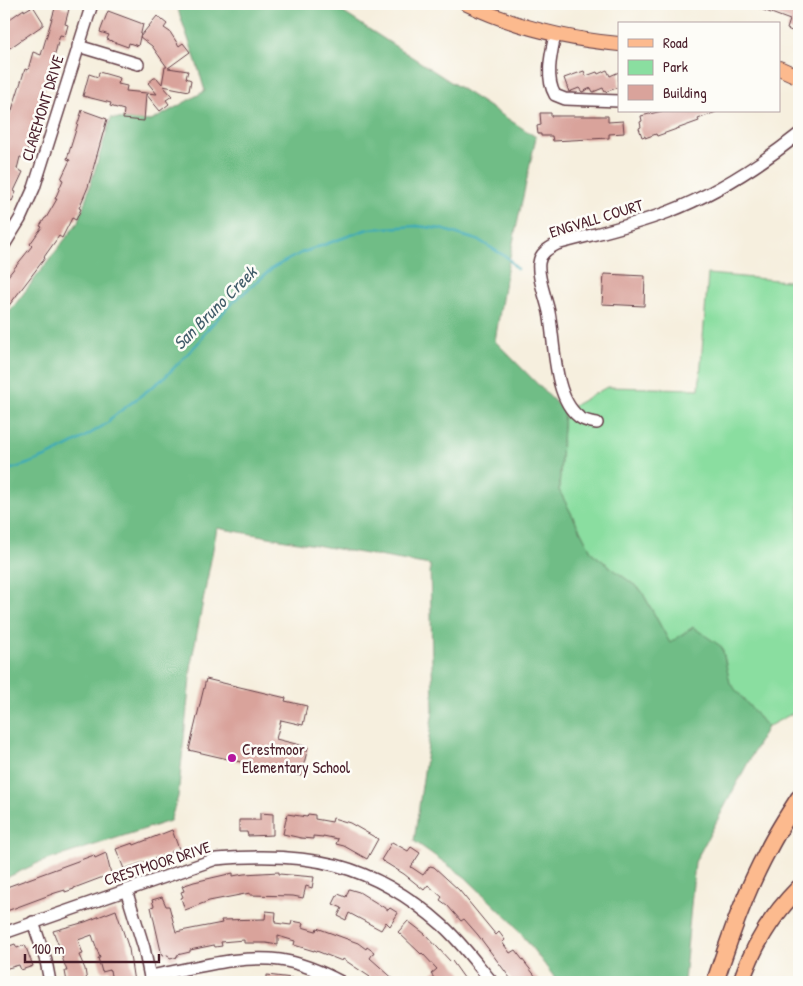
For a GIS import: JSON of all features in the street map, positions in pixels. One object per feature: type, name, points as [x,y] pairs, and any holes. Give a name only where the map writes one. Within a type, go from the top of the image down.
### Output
[{"type":"highway","points":[[715,982],[743,903],[763,858],[799,798]]},
{"type":"highway","points":[[740,982],[763,933],[799,888]]},
{"type":"main road","points":[[467,4],[502,19],[554,35],[618,44]]},
{"type":"main road","points":[[780,68],[799,77]]},
{"type":"street","name":"CLAREMONT DRIVE","points":[[4,244],[20,220],[34,188],[92,4]]},
{"type":"street","points":[[554,35],[550,87],[555,95],[565,99],[618,101]]},
{"type":"street","points":[[78,46],[138,64]]},
{"type":"street","name":"ENGVALL COURT","points":[[597,422],[580,418],[574,412],[561,388],[540,271],[539,262],[542,254],[557,244],[644,221],[690,202],[709,193],[774,154],[799,134]]},
{"type":"street","name":"CRESTMOOR DRIVE","points":[[4,933],[216,859],[272,856],[304,858],[342,866],[385,884],[406,897],[424,910],[458,941],[492,982]]},
{"type":"street","points":[[126,890],[137,922],[151,979],[236,960],[257,958],[303,965],[341,982]]},
{"type":"street","points":[[33,922],[46,961],[50,982]]},
{"type":"green space","points":[[176,4],[330,4],[536,137],[506,275],[495,341],[564,411],[559,490],[592,553],[641,590],[670,643],[693,627],[722,647],[730,683],[767,727],[695,862],[684,982],[558,982],[512,922],[465,877],[414,841],[433,710],[430,565],[217,528],[192,659],[178,797],[170,821],[38,863],[4,879],[4,319],[79,221],[111,118],[151,121],[205,91]]},
{"type":"green space","points":[[708,274],[799,282],[799,710],[767,727],[730,683],[722,647],[670,643],[641,590],[592,553],[559,490],[564,411],[607,387],[699,389]]},
{"type":"building","points":[[747,4],[799,4],[799,34],[787,29],[790,20]]},
{"type":"building","points":[[56,5],[69,9],[65,24],[68,25],[65,36],[60,35],[54,57],[57,58],[54,69],[51,68],[25,158],[20,157],[17,169],[23,172],[14,191],[16,192],[12,201],[4,197],[4,135],[25,69],[28,70],[33,52],[41,55]]},
{"type":"building","points":[[33,6],[43,25],[4,52],[4,23],[24,9],[24,11]]},
{"type":"building","points":[[108,11],[143,24],[138,46],[129,43],[128,47],[114,42],[107,39],[109,35],[100,32]]},
{"type":"building","points":[[157,16],[167,24],[164,28],[170,32],[179,46],[183,43],[190,52],[168,68],[188,71],[186,78],[191,80],[189,91],[163,86],[172,96],[166,100],[169,104],[160,111],[146,94],[144,121],[123,119],[124,110],[110,106],[111,103],[83,96],[89,74],[98,77],[99,72],[120,78],[118,84],[127,86],[126,91],[157,94],[148,83],[157,78],[162,84],[165,67],[167,67],[152,46],[140,37]]},
{"type":"building","points":[[607,70],[610,76],[618,72],[618,87],[605,92],[603,88],[593,92],[591,88],[582,92],[579,88],[569,92],[564,78],[584,71],[586,76],[597,72],[598,74]]},
{"type":"building","points":[[82,110],[107,119],[88,187],[79,208],[81,209],[76,220],[72,218],[62,238],[59,236],[45,258],[4,312],[4,281],[32,246],[30,244],[42,227],[40,226],[57,199],[55,199],[63,180],[61,179],[70,160],[67,159]]},
{"type":"building","points":[[658,112],[716,112],[698,119],[699,121],[657,136],[656,134],[645,138],[645,136],[642,137],[639,128],[642,121],[641,116]]},
{"type":"building","points":[[540,113],[551,113],[551,116],[608,116],[608,122],[623,121],[624,133],[609,134],[609,138],[553,141],[552,136],[541,136],[541,134],[538,134],[537,126],[541,125]]},
{"type":"building","points":[[604,274],[645,276],[644,306],[602,304]]},
{"type":"building","points":[[206,679],[286,698],[285,701],[307,706],[303,725],[281,720],[276,739],[308,747],[301,776],[189,750]]},
{"type":"building","points":[[260,813],[273,814],[273,835],[248,836],[247,832],[239,832],[239,820],[260,820]]},
{"type":"building","points":[[287,814],[307,817],[308,814],[315,815],[315,819],[332,822],[333,818],[350,823],[378,839],[367,859],[344,846],[336,844],[338,839],[323,836],[313,836],[313,839],[301,838],[283,834]]},
{"type":"building","points":[[172,830],[179,849],[124,869],[116,849],[133,843],[134,845]]},
{"type":"building","points":[[392,842],[408,851],[411,847],[420,853],[411,867],[423,875],[430,866],[434,867],[459,890],[496,935],[499,932],[505,940],[502,942],[510,953],[515,950],[540,982],[513,982],[464,919],[461,921],[440,900],[442,897],[428,885],[424,890],[404,874],[381,860]]},
{"type":"building","points":[[106,853],[111,874],[74,889],[55,893],[4,912],[4,888],[94,855],[95,858]]},
{"type":"building","points":[[279,872],[279,874],[314,877],[312,888],[306,886],[303,898],[250,895],[250,893],[209,901],[185,910],[181,898],[183,897],[181,892],[184,891],[182,886],[194,882],[233,873],[233,876]]},
{"type":"building","points":[[349,889],[359,892],[388,910],[390,908],[398,913],[390,926],[386,922],[381,930],[349,913],[346,920],[338,916],[342,908],[333,904],[338,894],[346,897]]},
{"type":"building","points":[[162,897],[166,906],[169,906],[176,932],[222,923],[221,920],[265,919],[266,911],[276,912],[275,923],[291,925],[292,921],[303,923],[302,927],[316,931],[317,928],[358,943],[366,949],[367,947],[374,952],[370,958],[397,982],[366,982],[370,977],[343,959],[342,961],[314,950],[294,945],[295,941],[278,936],[278,945],[244,943],[244,940],[221,942],[222,946],[215,947],[214,945],[190,950],[190,952],[170,959],[168,955],[162,956],[151,907],[154,906],[152,900]]},
{"type":"building","points":[[116,910],[129,949],[134,982],[112,982],[110,970],[102,972],[98,958],[100,958],[92,935],[78,940],[83,954],[79,955],[85,969],[87,982],[67,982],[65,971],[67,971],[63,956],[53,931],[85,922]]},
{"type":"building","points":[[408,921],[425,934],[452,961],[467,982],[437,982],[431,974],[437,969],[398,932]]},
{"type":"building","points":[[15,944],[17,948],[25,945],[33,966],[21,970],[19,965],[4,969],[4,948]]},
{"type":"building","points":[[267,975],[292,978],[292,982],[267,982]]},
{"type":"waterway","name":"San Bruno Creek","points":[[4,471],[58,451],[109,422],[110,419],[164,378],[200,341],[205,332],[231,304],[274,267],[301,253],[368,229],[417,226],[441,229],[480,241],[508,258],[517,269]]},
{"type":"place","name":"Crestmoor Elementary School","points":[[232,758]]}]
